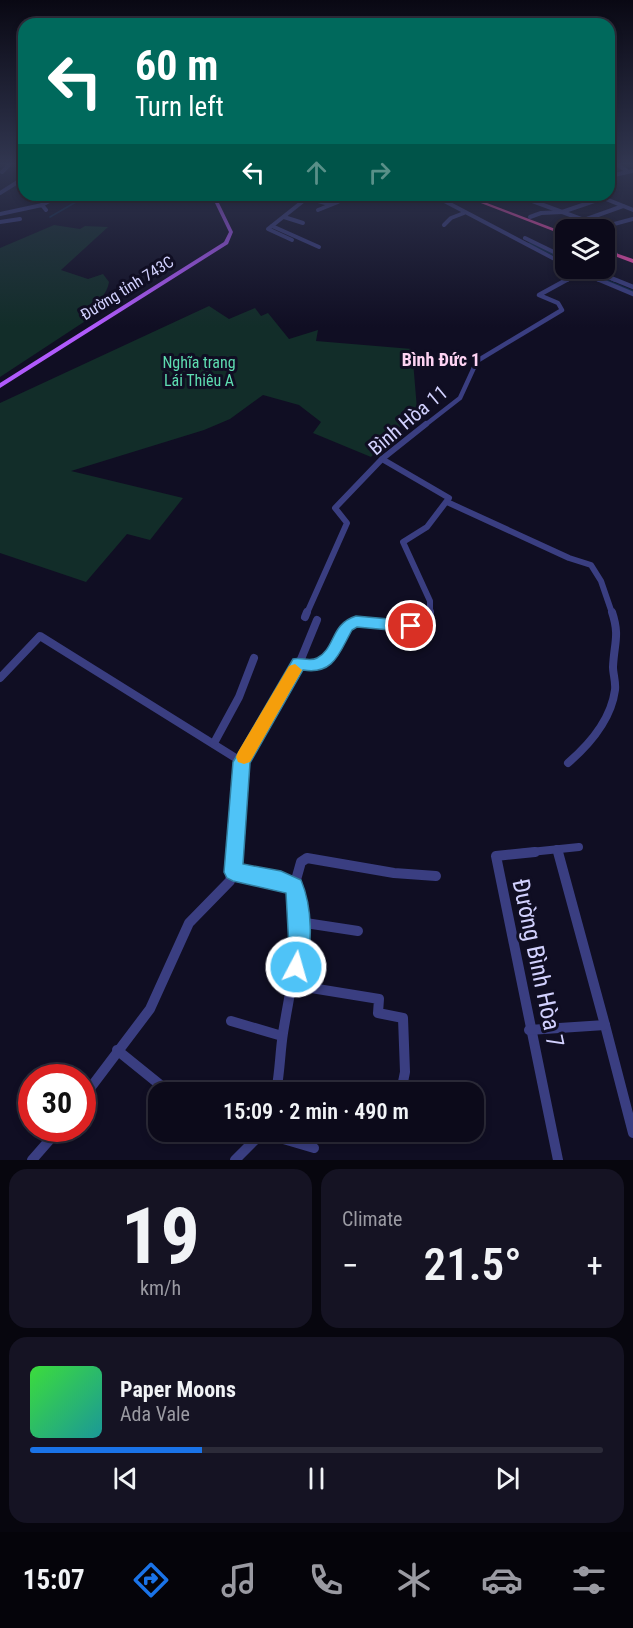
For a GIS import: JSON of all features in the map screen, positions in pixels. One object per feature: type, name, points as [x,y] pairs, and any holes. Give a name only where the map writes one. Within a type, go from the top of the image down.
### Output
[{"type":"highway","points":[[525,219],[555,231]]},
{"type":"highway","points":[[537,219],[555,226]]},
{"type":"highway","points":[[615,251],[633,261]]},
{"type":"highway","points":[[615,252],[633,256]]},
{"type":"main road","name":"Đường tỉnh 743C","points":[[0,384],[223,240],[225,232],[219,219]]},
{"type":"main road","name":"Đường tỉnh 743C","points":[[133,298],[228,239],[231,232],[225,219]]},
{"type":"street","points":[[0,222],[19,219]]},
{"type":"street","points":[[281,219],[268,229],[292,240]]},
{"type":"street","points":[[291,219],[303,223]]},
{"type":"street","points":[[444,225],[450,219]]},
{"type":"street","points":[[476,219],[555,259]]},
{"type":"street","points":[[485,219],[555,253]]},
{"type":"street","points":[[615,225],[633,219]]},
{"type":"street","points":[[272,226],[319,247]]},
{"type":"street","name":"Bình Hòa 11","points":[[305,617],[347,523],[334,508],[382,459],[460,398],[477,361],[560,313],[562,306],[539,295],[568,279]]},
{"type":"street","points":[[603,279],[633,294]]},
{"type":"street","points":[[610,279],[633,287]]},
{"type":"street","points":[[299,664],[316,666],[329,658],[347,626],[356,622],[430,628],[430,601],[403,542],[427,527],[449,498],[382,459]]},
{"type":"street","points":[[447,502],[569,558],[591,565],[601,581],[618,629],[613,667],[615,689],[608,714],[587,747],[568,763]]},
{"type":"street","points":[[96,1079],[159,994],[189,923],[230,881],[233,872],[242,762],[299,664],[317,620]]},
{"type":"street","points":[[0,678],[40,636],[242,762]]},
{"type":"street","points":[[214,744],[239,697],[254,658]]},
{"type":"street","name":"Đường Bình Hòa 7","points":[[558,1160],[529,1030],[496,856],[579,847]]},
{"type":"street","points":[[557,849],[633,1133]]},
{"type":"street","points":[[277,1082],[282,1036],[299,948],[298,903],[294,886],[301,862],[308,858],[394,873],[436,876]]},
{"type":"street","points":[[233,872],[281,880],[294,886]]},
{"type":"street","points":[[299,922],[358,932]]},
{"type":"street","points":[[293,985],[379,999],[378,1013],[403,1018],[405,1072],[403,1082]]},
{"type":"street","points":[[231,1020],[282,1036]]},
{"type":"street","points":[[529,1030],[605,1025]]},
{"type":"street","points":[[117,1050],[138,1067],[141,1073],[154,1082]]},
{"type":"street","points":[[32,1160],[48,1142]]},
{"type":"street","points":[[236,1160],[254,1142]]},
{"type":"street","points":[[295,1142],[314,1148]]},
{"type":"green space","points":[[54,225],[80,229],[85,226],[108,227],[61,270],[88,279],[103,274],[109,282],[107,288],[99,300],[80,310],[93,316],[0,377],[0,248]]},
{"type":"green space","name":"Nghĩa trang Lái Thiêu A","points":[[209,306],[229,319],[255,308],[261,316],[268,313],[289,339],[318,330],[316,341],[412,349],[417,409],[371,457],[313,433],[321,422],[299,405],[263,395],[230,419],[204,430],[71,471],[183,498],[150,540],[127,534],[86,582],[0,553],[0,403]]},
{"type":"waterway","points":[[529,243],[555,256]]},
{"type":"waterway","points":[[604,279],[633,291]]},
{"type":"slow traffic","points":[[244,757],[253,738],[295,670]]},
{"type":"district","name":"Bình Đức 1","points":[[441,359]]},
{"type":"route","points":[[296,967],[299,948],[298,903],[294,886],[281,880],[233,872],[242,762],[253,738],[299,664],[316,666],[329,658],[347,626],[356,622],[411,626]]}]
